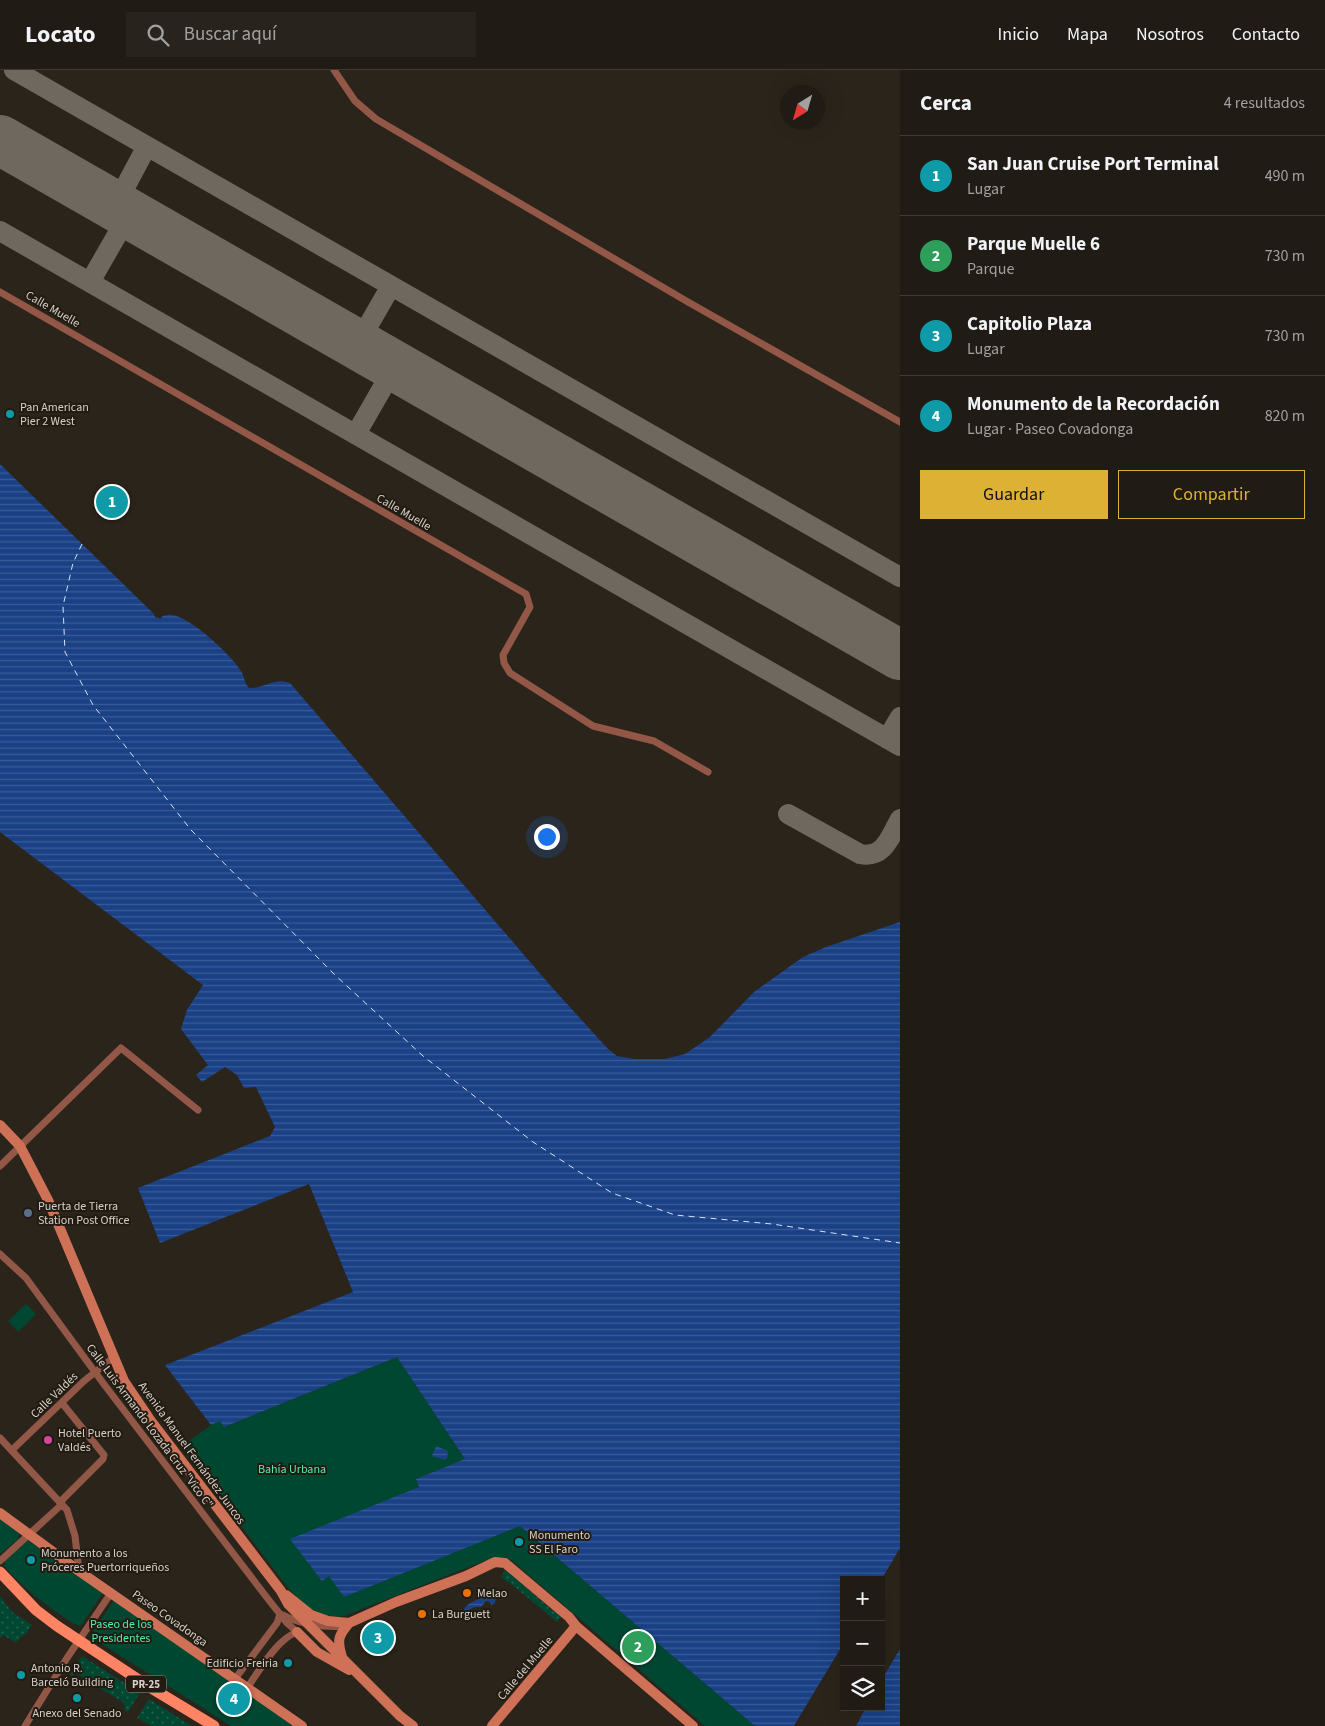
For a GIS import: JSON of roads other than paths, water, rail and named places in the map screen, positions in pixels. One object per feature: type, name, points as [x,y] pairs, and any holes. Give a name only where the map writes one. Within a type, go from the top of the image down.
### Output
[{"type":"main road","name":"Avenida Manuel Fernández Juncos","points":[[0,1124],[20,1146],[48,1200],[124,1381],[151,1421],[281,1591],[288,1604],[305,1622]]},
{"type":"main road","name":"Paseo Covadonga","points":[[0,1513],[79,1571],[302,1726]]},
{"type":"main road","points":[[281,1591],[311,1615],[328,1621],[350,1623],[396,1602],[466,1576],[495,1562],[507,1564],[569,1616],[576,1626],[693,1726]]},
{"type":"main road","name":"PR-25","points":[[0,1572],[36,1610],[78,1641],[214,1726]]},
{"type":"main road","points":[[305,1622],[400,1716],[413,1726]]},
{"type":"main road","points":[[342,1657],[340,1637],[350,1623]]},
{"type":"main road","name":"Calle del Muelle","points":[[492,1726],[576,1626]]},
{"type":"main road","points":[[297,1632],[317,1652],[361,1676]]},
{"type":"street","points":[[334,70],[355,101],[376,119],[688,302],[900,422]]},
{"type":"street","name":"Calle Muelle","points":[[0,292],[526,594],[530,607],[503,655],[504,663],[510,674],[593,726],[654,741],[708,772]]},
{"type":"street","points":[[0,1166],[121,1048],[198,1110]]},
{"type":"street","name":"Calle Luis Armando Lozada Cruz \"Vico C\"","points":[[0,1254],[26,1278],[95,1372],[280,1614],[297,1632]]},
{"type":"street","name":"Calle Valdés","points":[[12,1450],[95,1372],[113,1358]]},
{"type":"street","points":[[0,1560],[59,1507],[60,1502],[103,1459],[104,1455],[62,1403]]},
{"type":"street","points":[[0,1438],[67,1510],[75,1536],[79,1571]]},
{"type":"street","points":[[25,1726],[111,1592]]},
{"type":"street","points":[[235,1679],[277,1623],[280,1614],[294,1621],[337,1627],[350,1623]]},
{"type":"street","points":[[247,1688],[278,1646],[288,1635],[297,1632]]},
{"type":"water","points":[[0,464],[156,618],[165,615],[179,617],[199,629],[236,664],[249,688],[279,681],[290,683],[549,984],[608,1049],[617,1056],[635,1059],[665,1059],[685,1054],[710,1037],[754,992],[803,957],[826,947],[900,922],[900,1548],[883,1576],[840,1576],[840,1650],[794,1726],[755,1726],[520,1526],[344,1597],[329,1576],[322,1581],[290,1539],[419,1487],[416,1479],[465,1459],[397,1357],[224,1427],[220,1421],[211,1425],[165,1365],[353,1292],[309,1184],[160,1243],[138,1188],[270,1136],[275,1127],[256,1087],[244,1088],[237,1075],[225,1067],[202,1082],[196,1075],[208,1065],[181,1029],[187,1010],[203,985],[0,832]]},
{"type":"water","points":[[436,1446],[448,1451],[445,1460],[432,1456]]},
{"type":"water","points":[[485,1593],[497,1594],[495,1603],[491,1605],[490,1602],[486,1601],[481,1607],[475,1607],[464,1612],[466,1606]]},
{"type":"water","points":[[900,1649],[900,1726],[856,1726],[864,1711],[885,1711],[885,1674]]},
{"type":"place","name":"Pan American Pier 2 West","points":[[10,414]]},
{"type":"place","name":"San Juan Cruise Port Terminal","points":[[112,502]]},
{"type":"place","name":"Puerta de Tierra Station Post Office","points":[[28,1213]]},
{"type":"place","name":"Hotel Puerto Valdés","points":[[48,1440]]},
{"type":"place","name":"Monumento SS El Faro","points":[[519,1542]]},
{"type":"place","name":"Monumento a los Próceres Puertorriqueños","points":[[31,1560]]},
{"type":"place","name":"Melao","points":[[467,1593]]},
{"type":"place","name":"La Burguett","points":[[422,1614]]},
{"type":"place","name":"Capitolio Plaza","points":[[378,1638]]},
{"type":"place","name":"Parque Muelle 6","points":[[638,1647]]},
{"type":"place","name":"Edificio Freiria","points":[[288,1663]]},
{"type":"place","name":"Antonio R. Barceló Building","points":[[21,1675]]},
{"type":"place","name":"Anexo del Senado","points":[[77,1698]]},
{"type":"place","name":"Monumento de la Recordación","points":[[234,1699]]},
{"type":"park label","name":"Bahía Urbana","points":[[292,1469]]},
{"type":"park label","name":"Paseo de los Presidentes","points":[[121,1631]]}]
